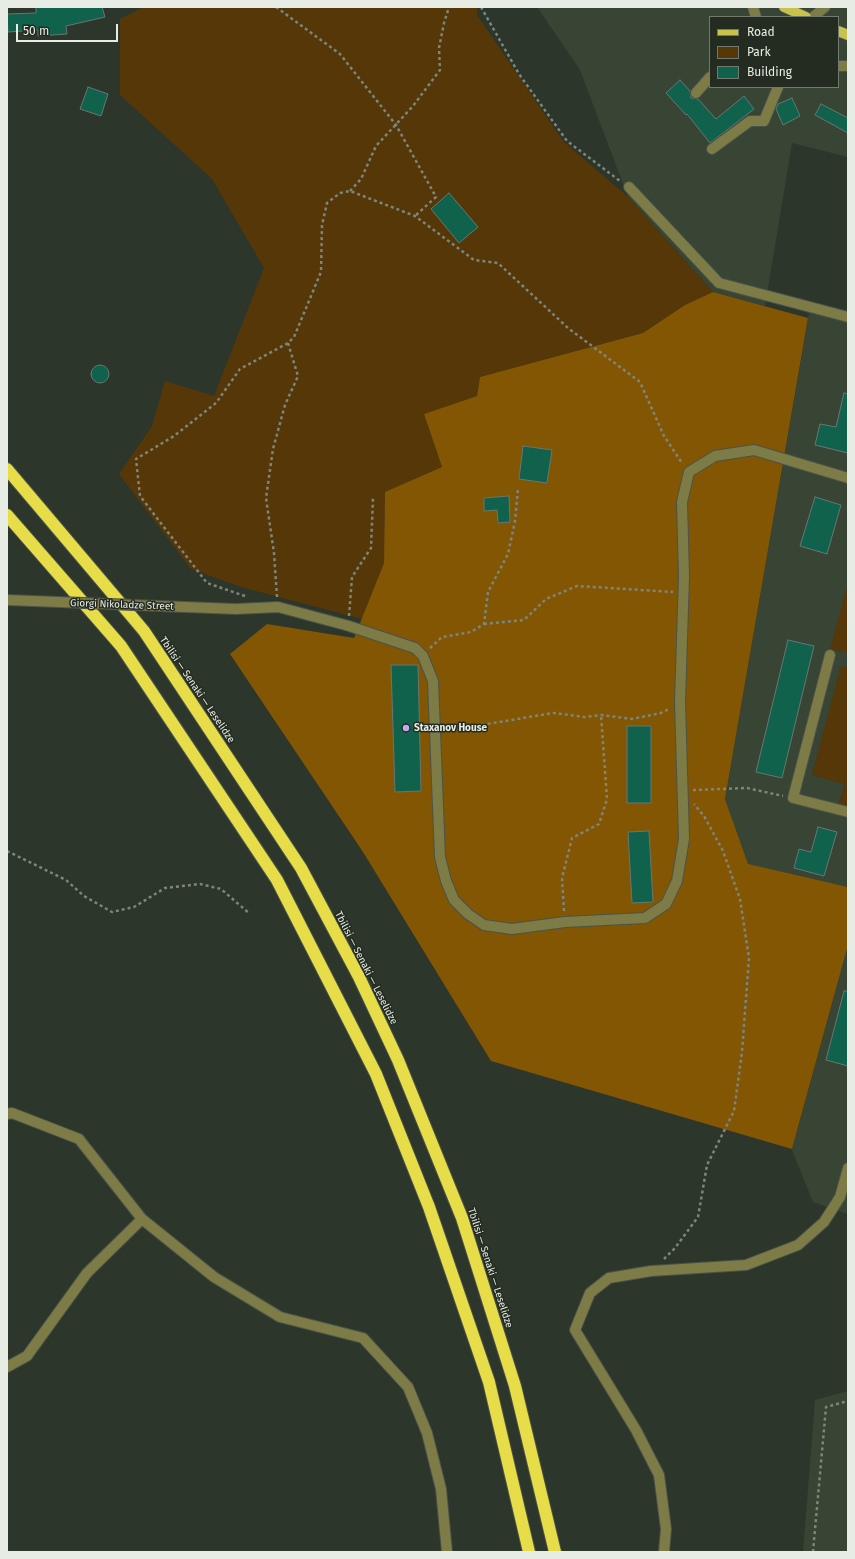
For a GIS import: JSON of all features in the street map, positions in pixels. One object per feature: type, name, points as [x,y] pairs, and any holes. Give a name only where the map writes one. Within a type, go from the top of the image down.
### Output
[{"type":"highway","name":"Tbilisi — Senaki — Leselidze","points":[[7,469],[144,631],[300,868],[359,977],[398,1060],[462,1218],[515,1386],[555,1552]]},
{"type":"highway","points":[[7,515],[121,646],[277,880],[376,1074],[429,1207],[489,1382],[529,1552]]},
{"type":"main road","points":[[784,7],[804,16]]},
{"type":"street","points":[[814,16],[825,7]]},
{"type":"street","points":[[696,94],[709,78]]},
{"type":"street","points":[[712,149],[750,121],[764,121],[778,88]]},
{"type":"street","points":[[629,187],[719,283],[848,317]]},
{"type":"street","points":[[423,656],[433,681],[436,726],[440,857],[446,881],[454,900],[468,914],[484,925],[512,929],[565,922],[645,918],[666,904],[677,882],[684,839],[680,702],[683,592],[682,502],[689,472],[715,456],[754,450],[848,478]]},
{"type":"street","name":"Giorgi Nikoladze Street","points":[[7,600],[236,609],[278,607],[349,626],[415,648],[423,656]]},
{"type":"street","points":[[830,655],[793,798],[848,812]]},
{"type":"street","points":[[7,1114],[12,1113],[79,1139],[142,1220],[214,1277],[280,1318],[363,1338],[408,1387],[427,1433],[442,1489],[447,1552]]},
{"type":"street","points":[[664,1552],[666,1530],[659,1475],[636,1430],[574,1330],[590,1293],[609,1278],[651,1271],[746,1265],[798,1245],[824,1222],[840,1197],[848,1168]]},
{"type":"street","points":[[7,1367],[27,1356],[87,1273],[142,1220]]},
{"type":"path","points":[[276,7],[340,54],[396,125],[436,197],[415,216]]},
{"type":"path","points":[[350,191],[361,180],[376,146],[413,106],[440,70],[439,48],[449,7]]},
{"type":"path","points":[[481,7],[520,74],[567,141],[629,187]]},
{"type":"path","points":[[249,598],[207,583],[140,496],[136,459],[174,436],[216,403],[240,369],[288,343],[294,336],[321,272],[322,225],[327,203],[340,192],[350,191],[415,216],[474,260],[498,263],[568,328],[640,382],[664,436],[689,472]]},
{"type":"path","points":[[278,607],[274,553],[266,498],[273,449],[285,405],[298,376],[288,343]]},
{"type":"path","points":[[484,624],[488,592],[508,554],[515,521],[518,488]]},
{"type":"path","points":[[349,626],[352,577],[371,548],[373,498]]},
{"type":"path","points":[[423,656],[442,637],[471,632],[484,624],[524,620],[546,599],[577,586],[683,592]]},
{"type":"path","points":[[436,726],[469,727],[552,713],[585,717],[601,714],[632,719],[661,713],[680,702]]},
{"type":"path","points":[[565,922],[562,878],[572,838],[599,824],[607,799],[601,714]]},
{"type":"path","points":[[682,790],[747,788],[793,798]]},
{"type":"path","points":[[651,1271],[675,1248],[698,1217],[707,1165],[734,1111],[742,1052],[749,958],[740,898],[723,851],[704,816],[682,790]]},
{"type":"path","points":[[7,851],[66,880],[84,896],[112,912],[134,907],[165,888],[200,884],[221,889],[250,914]]},
{"type":"path","points":[[813,1552],[826,1407],[848,1402]]},
{"type":"shaded area","points":[[537,7],[848,7],[848,157],[792,143],[765,306],[713,292],[628,197],[580,70]]},
{"type":"shaded area","points":[[713,292],[808,318],[725,799],[748,864],[848,887],[848,945],[792,1149],[491,1061],[363,852],[230,654],[267,624],[354,638],[384,563],[385,492],[442,467],[424,414],[477,396],[480,377],[643,333],[685,305]]},
{"type":"shaded area","points":[[811,302],[848,311],[848,668],[842,667],[812,775],[845,784],[839,804],[848,806],[848,887],[748,865],[725,799]]},
{"type":"shaded area","points":[[848,945],[848,1214],[813,1202],[792,1150]]},
{"type":"shaded area","points":[[848,1391],[848,1552],[803,1552],[815,1400]]},
{"type":"green space","points":[[144,7],[477,7],[477,15],[563,141],[628,197],[713,292],[685,305],[643,333],[480,377],[477,396],[424,414],[442,467],[385,493],[384,563],[362,619],[241,587],[191,569],[119,474],[152,426],[165,381],[214,396],[264,268],[212,179],[120,95],[120,19]]},
{"type":"green space","points":[[848,583],[848,653],[830,649]]},
{"type":"green space","points":[[841,666],[848,668],[848,806],[839,804],[845,784],[812,775]]},
{"type":"building","points":[[36,7],[102,7],[105,17],[66,26],[67,34],[38,36],[38,30],[8,32],[7,14],[36,13]]},
{"type":"building","points":[[680,80],[690,91],[691,98],[698,99],[716,119],[744,96],[754,109],[710,143],[687,114],[686,115],[666,93]]},
{"type":"building","points":[[88,87],[108,94],[101,116],[80,109]]},
{"type":"building","points":[[792,98],[800,116],[783,125],[776,109],[778,104]]},
{"type":"building","points":[[821,104],[848,118],[848,133],[815,115]]},
{"type":"building","points":[[449,193],[478,227],[459,243],[431,209]]},
{"type":"building","points":[[96,365],[104,365],[109,370],[107,381],[104,383],[96,383],[91,378],[91,370]]},
{"type":"building","points":[[844,393],[848,394],[848,453],[815,445],[820,424],[836,427]]},
{"type":"building","points":[[523,446],[552,450],[547,483],[519,479]]},
{"type":"building","points":[[509,496],[510,522],[498,523],[497,510],[484,511],[484,498]]},
{"type":"building","points":[[815,497],[841,505],[827,554],[800,546]]},
{"type":"building","points":[[788,640],[814,646],[782,778],[756,772]]},
{"type":"building","name":"Staxanov House","points":[[391,665],[418,665],[421,791],[395,792]]},
{"type":"building","points":[[627,726],[651,726],[651,803],[627,803]]},
{"type":"building","points":[[818,827],[837,832],[824,876],[794,868],[799,849],[811,852]]},
{"type":"building","points":[[649,831],[653,902],[632,903],[628,832]]},
{"type":"building","points":[[844,991],[848,991],[848,1066],[826,1060]]},
{"type":"place","name":"Staxanov House","points":[[406,728]]}]
